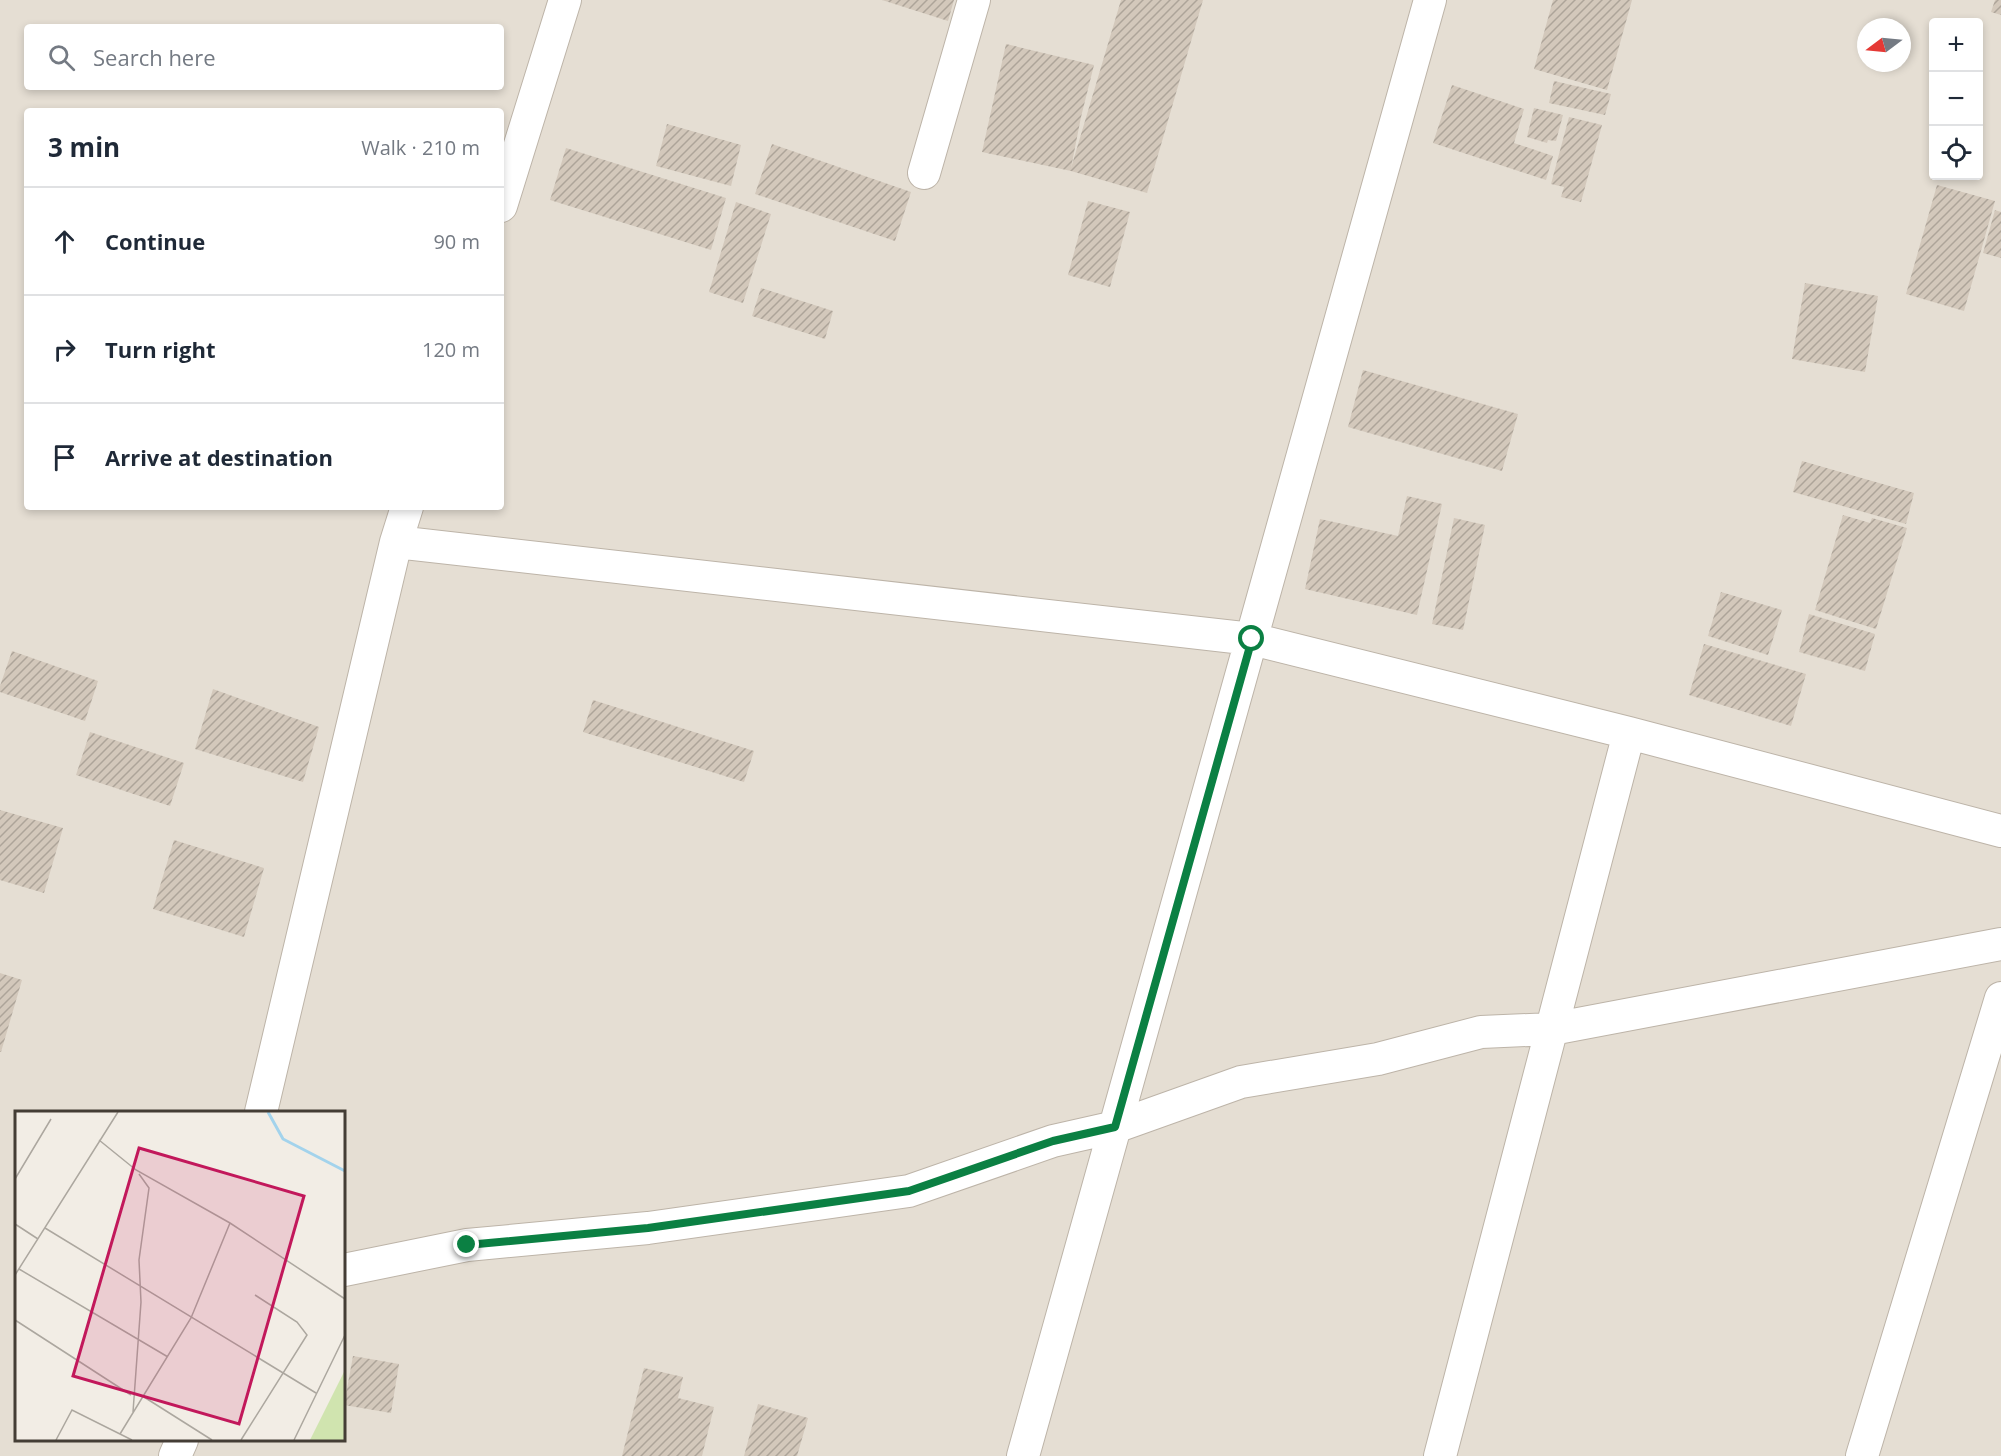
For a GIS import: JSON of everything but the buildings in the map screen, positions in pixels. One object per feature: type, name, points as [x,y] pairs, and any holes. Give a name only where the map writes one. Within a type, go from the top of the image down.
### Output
[{"type":"street","points":[[504,196],[565,0]]},
{"type":"street","points":[[924,173],[975,0]]},
{"type":"street","points":[[1023,1456],[1430,0]]},
{"type":"street","points":[[261,1111],[396,542],[406,510]]},
{"type":"street","points":[[396,542],[1252,639],[2001,831]]},
{"type":"street","points":[[1440,1456],[1629,734]]},
{"type":"street","points":[[345,1270],[467,1245],[648,1228],[909,1191],[1053,1141],[1115,1127],[1241,1082],[1378,1059],[1481,1032],[1552,1029],[2001,945]]},
{"type":"street","points":[[1862,1456],[2001,998]]},
{"type":"street","points":[[175,1456],[182,1441]]},
{"type":"shaded area","points":[[0,0],[2001,0],[2001,1456],[0,1456]]},
{"type":"route","points":[[467,1245],[648,1228],[909,1191],[1053,1141],[1115,1127],[1252,639]]}]
